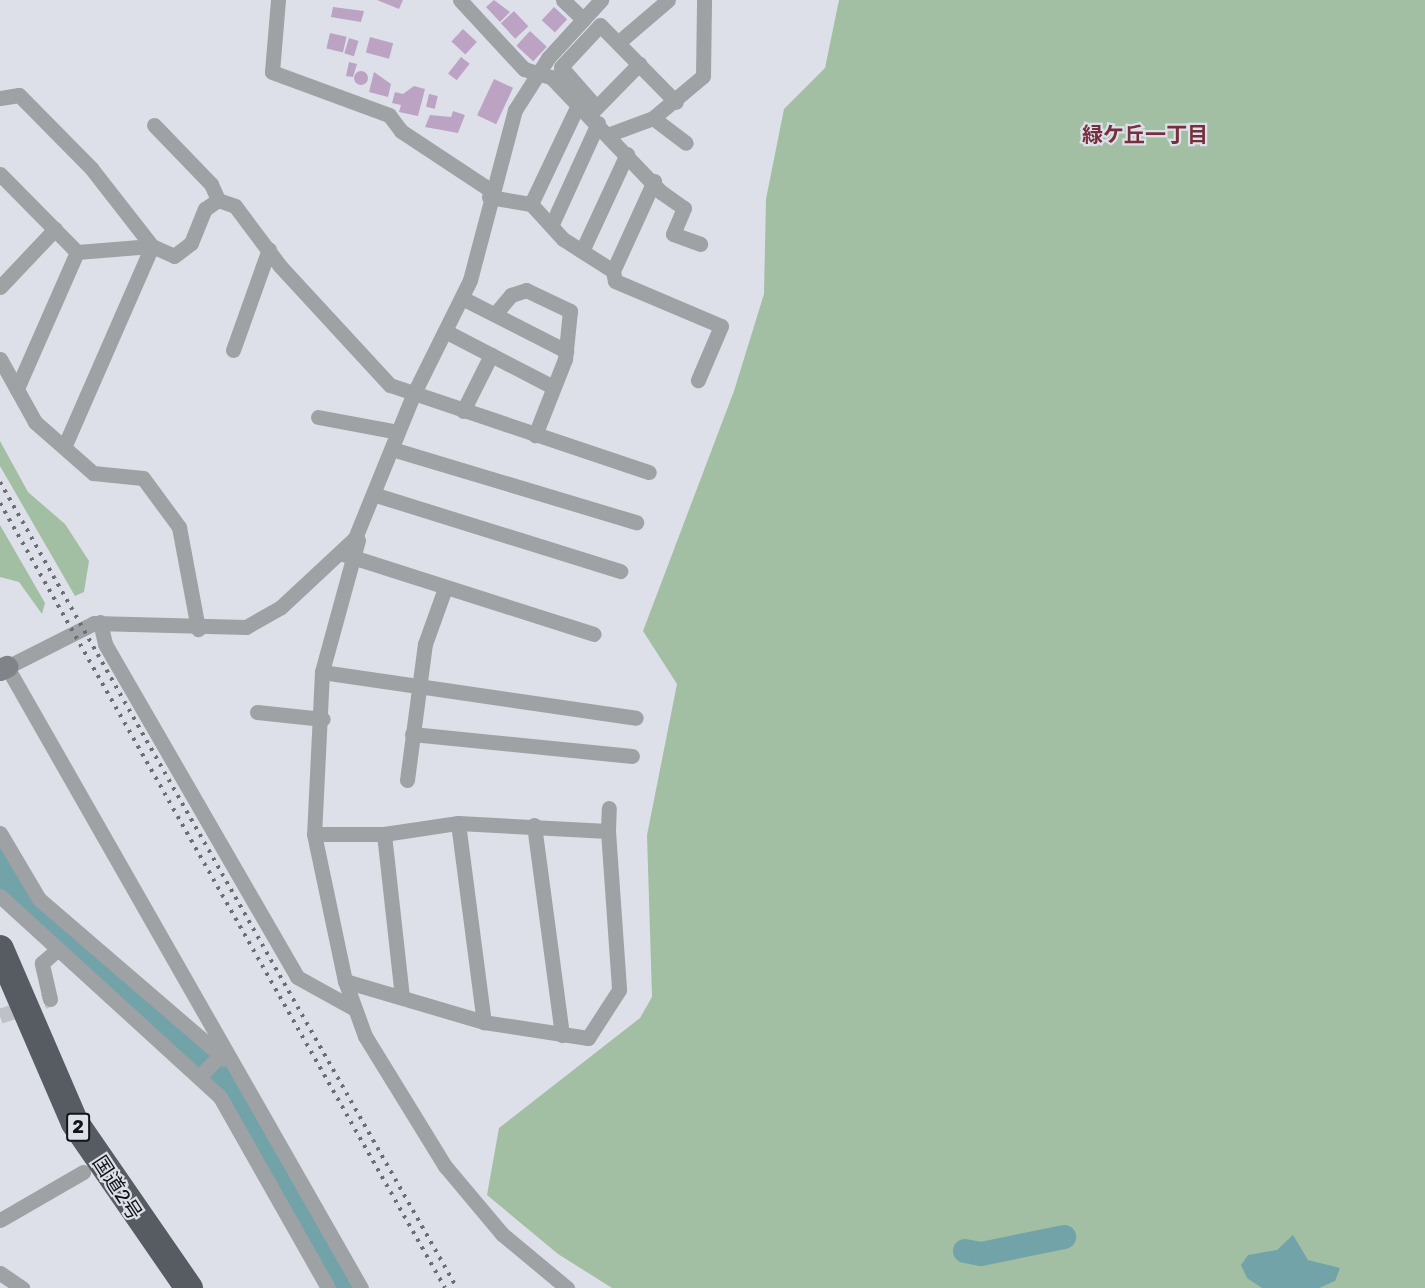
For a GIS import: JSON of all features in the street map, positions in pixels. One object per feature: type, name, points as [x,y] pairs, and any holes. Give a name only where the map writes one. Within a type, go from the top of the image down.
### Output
[{"type":"highway","name":"国道2号","points":[[0,949],[75,1123],[189,1288]]},
{"type":"highway","name":"国道2号","points":[[0,1007],[83,1172],[165,1288]]},
{"type":"street","points":[[278,0],[273,72],[389,115],[401,130],[490,194],[531,204],[582,251],[613,271]]},
{"type":"street","points":[[460,0],[516,61],[536,74],[551,77],[590,113],[654,181],[684,208],[674,234],[700,244]]},
{"type":"street","points":[[563,0],[583,20]]},
{"type":"street","points":[[567,1288],[502,1234],[445,1166],[353,1008],[345,981],[314,834],[323,719],[322,672],[346,555],[365,524],[413,395],[462,298],[507,127],[536,74],[601,0]]},
{"type":"street","points":[[620,41],[668,0]]},
{"type":"street","points":[[610,134],[653,118],[676,102],[703,76],[704,0]]},
{"type":"street","points":[[590,113],[561,67],[600,25],[620,41],[676,102]]},
{"type":"street","points":[[531,204],[590,113],[639,64]]},
{"type":"street","points":[[0,98],[19,95],[91,168],[152,246]]},
{"type":"street","points":[[552,225],[590,113]]},
{"type":"street","points":[[653,118],[686,143]]},
{"type":"street","points":[[154,125],[211,184],[218,200],[235,206],[376,374],[413,395],[649,472]]},
{"type":"street","points":[[582,251],[627,154]]},
{"type":"street","points":[[654,181],[613,271],[615,281],[721,326],[698,380]]},
{"type":"street","points":[[3,184],[77,252],[152,246],[181,254],[205,208],[218,200]]},
{"type":"street","points":[[0,287],[54,229]]},
{"type":"street","points":[[64,445],[152,246]]},
{"type":"street","points":[[233,350],[269,249]]},
{"type":"street","points":[[17,389],[77,252]]},
{"type":"street","points":[[495,314],[511,295],[526,290],[570,311],[566,351],[551,386],[535,435]]},
{"type":"street","points":[[462,298],[566,351]]},
{"type":"street","points":[[445,331],[551,386]]},
{"type":"street","points":[[463,411],[491,355]]},
{"type":"street","points":[[0,359],[35,422],[64,445],[93,473],[143,478],[155,494],[179,527],[198,629]]},
{"type":"street","points":[[318,417],[398,432]]},
{"type":"street","points":[[392,449],[636,522]]},
{"type":"street","points":[[376,495],[620,571]]},
{"type":"street","points":[[346,555],[259,622],[233,630],[100,622],[4,669],[226,1060],[361,1288]]},
{"type":"street","points":[[346,555],[594,634]]},
{"type":"street","points":[[407,780],[417,683],[445,588]]},
{"type":"street","points":[[100,622],[105,644],[297,977],[353,1008]]},
{"type":"street","points":[[322,672],[417,683],[636,718]]},
{"type":"street","points":[[257,712],[323,719]]},
{"type":"street","points":[[412,734],[632,756]]},
{"type":"street","points":[[345,981],[484,1022],[588,1038],[619,990],[608,831],[609,808]]},
{"type":"street","points":[[314,834],[384,834],[458,823],[534,825],[608,831]]},
{"type":"street","points":[[458,823],[484,1022]]},
{"type":"street","points":[[534,825],[562,1035]]},
{"type":"street","points":[[0,834],[39,899],[226,1060]]},
{"type":"street","points":[[384,834],[402,996]]},
{"type":"street","points":[[0,896],[56,951],[220,1098],[328,1288]]},
{"type":"street","points":[[50,999],[42,963],[56,951]]},
{"type":"street","points":[[199,1077],[226,1060]]},
{"type":"street","points":[[0,1220],[83,1172]]},
{"type":"street","points":[[0,1273],[22,1288]]},
{"type":"green space","points":[[839,0],[1425,0],[1425,1288],[612,1288],[558,1254],[487,1195],[499,1128],[640,1018],[652,997],[647,835],[677,684],[643,631],[734,391],[764,294],[766,199],[784,109],[825,68]]},
{"type":"green space","points":[[0,441],[28,492],[65,524],[89,561],[84,592],[75,596],[0,466]]},
{"type":"green space","points":[[0,525],[45,603],[42,614],[19,582],[0,577]]},
{"type":"water","points":[[1293,1235],[1308,1260],[1340,1268],[1335,1281],[1319,1288],[1262,1288],[1247,1278],[1241,1265],[1248,1255],[1277,1250]]},
{"type":"building","points":[[377,0],[403,0],[399,9]]},
{"type":"building","points":[[494,0],[510,12],[500,22],[486,7]]},
{"type":"building","points":[[333,7],[364,11],[361,22],[331,17]]},
{"type":"building","points":[[554,7],[567,19],[555,32],[542,20]]},
{"type":"building","points":[[514,11],[528,26],[515,39],[501,23]]},
{"type":"building","points":[[463,29],[477,42],[465,54],[451,41]]},
{"type":"building","points":[[530,31],[547,47],[533,61],[516,46]]},
{"type":"building","points":[[330,33],[347,37],[343,52],[326,49]]},
{"type":"building","points":[[370,37],[393,43],[389,59],[366,52]]},
{"type":"building","points":[[349,38],[359,41],[354,56],[344,53]]},
{"type":"building","points":[[461,57],[470,64],[457,80],[448,74]]},
{"type":"building","points":[[349,62],[357,64],[353,77],[346,76]]},
{"type":"building","points":[[361,71],[366,73],[368,78],[366,83],[361,85],[356,83],[354,78],[356,73]]},
{"type":"building","points":[[374,72],[391,84],[388,97],[369,92]]},
{"type":"building","points":[[494,79],[513,88],[496,124],[477,115]]},
{"type":"building","points":[[414,86],[425,89],[418,116],[399,112],[401,105],[392,103],[395,92],[403,94]]},
{"type":"building","points":[[429,94],[438,96],[435,109],[426,107]]},
{"type":"building","points":[[453,111],[465,115],[458,133],[425,127],[430,115],[451,117]]},
{"type":"waterway","points":[[0,857],[10,882],[38,918],[220,1074],[341,1288]]},
{"type":"waterway","points":[[965,1251],[981,1254],[1064,1237]]},
{"type":"tunnel","points":[[0,1016],[50,999]]},
{"type":"railway","points":[[0,482],[457,1288]]},
{"type":"railway","points":[[0,503],[445,1288]]},
{"type":"district","name":"緑ケ丘一丁目","points":[[1145,135]]}]
